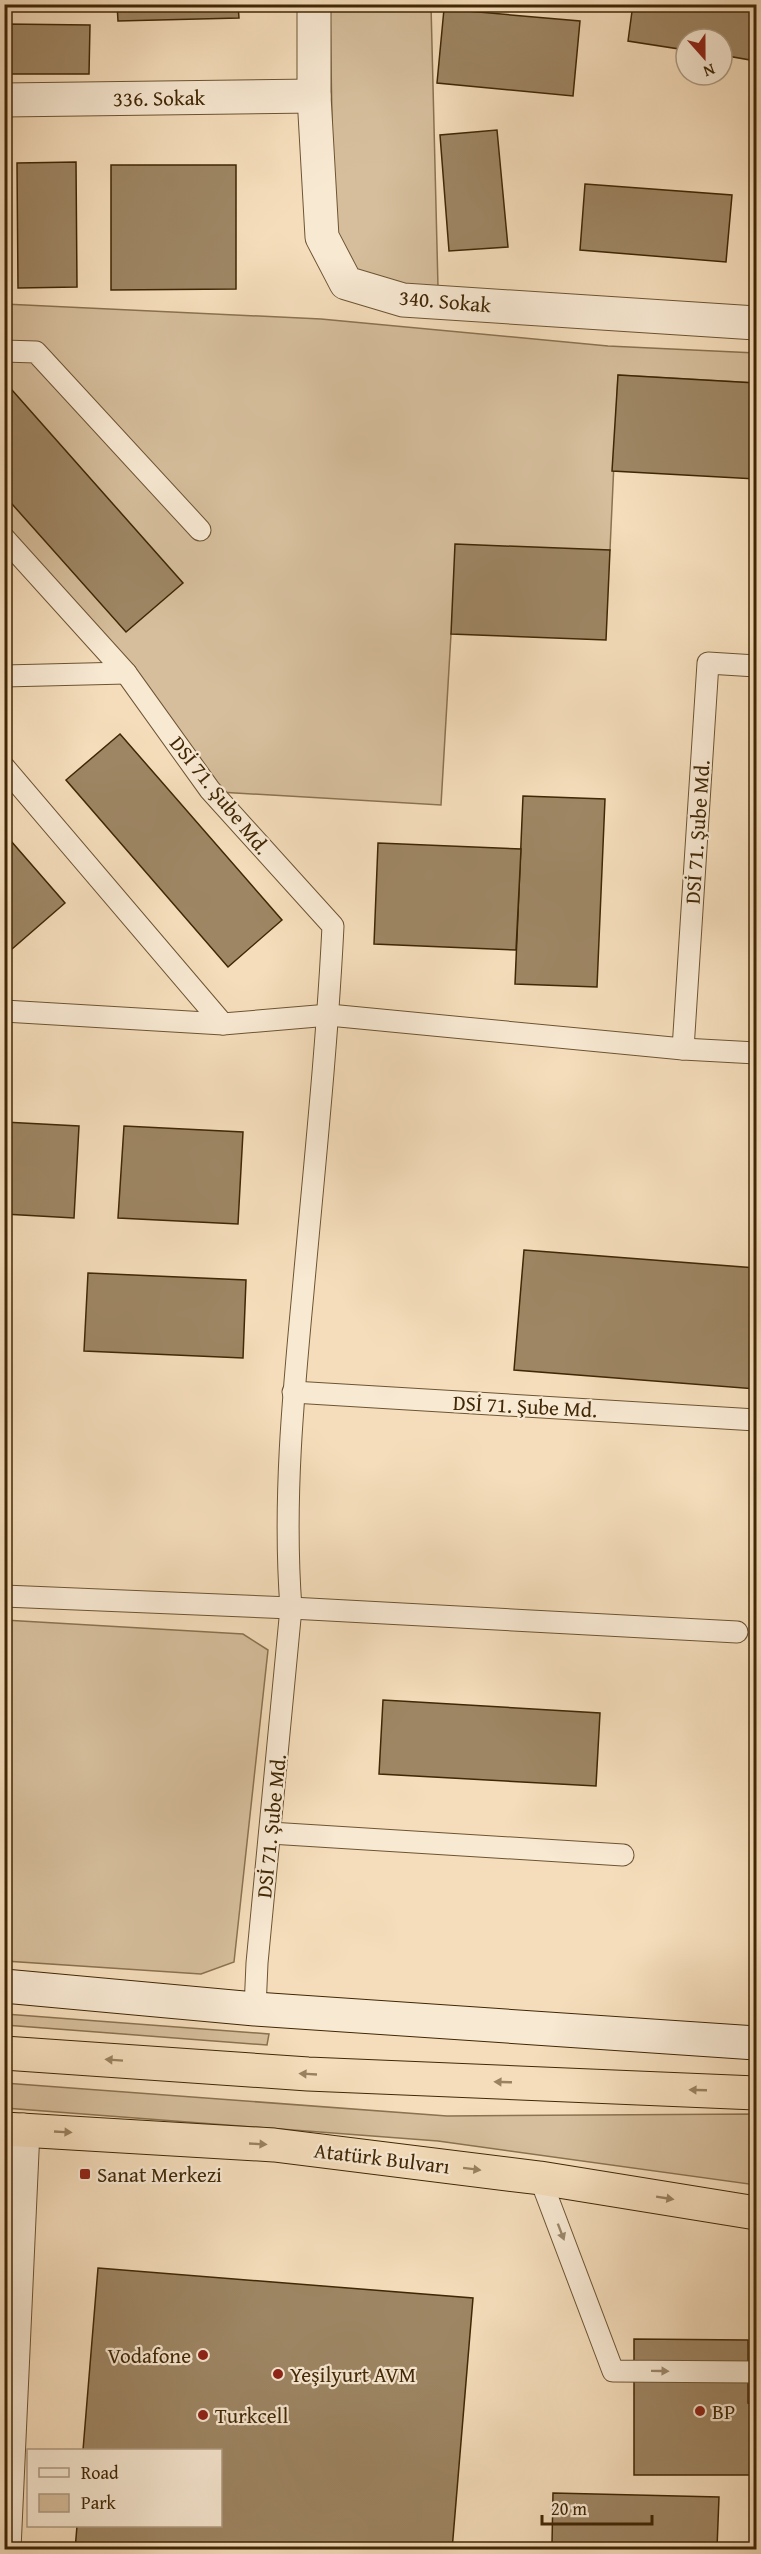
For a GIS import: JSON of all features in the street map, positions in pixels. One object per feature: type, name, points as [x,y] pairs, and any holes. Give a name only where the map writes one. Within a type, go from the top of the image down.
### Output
[{"type":"highway","points":[[4,2053],[308,2074],[756,2092]]},
{"type":"highway","name":"Atatürk Bulvarı","points":[[14,2129],[274,2145],[540,2178],[756,2213]]},
{"type":"street","name":"340. Sokak","points":[[314,4],[314,96],[322,237],[346,282],[403,300],[756,323]]},
{"type":"street","name":"336. Sokak","points":[[4,100],[314,96]]},
{"type":"street","points":[[4,1986],[255,2009],[756,2043]]},
{"type":"street","points":[[4,2549],[14,2129]]},
{"type":"lane","points":[[4,351],[36,352],[200,530]]},
{"type":"lane","name":"DSİ 71. Şube Md.","points":[[4,538],[126,673],[210,790],[333,926],[329,1014],[293,1392],[287,1553],[291,1608],[257,1963],[255,2009]]},
{"type":"lane","name":"DSİ 71. Şube Md.","points":[[683,1049],[708,663],[756,666]]},
{"type":"lane","points":[[4,676],[126,673]]},
{"type":"lane","points":[[4,767],[223,1024]]},
{"type":"lane","points":[[7,1008],[223,1024],[329,1014],[683,1049],[756,1053]]},
{"type":"lane","name":"DSİ 71. Şube Md.","points":[[293,1392],[756,1420]]},
{"type":"lane","points":[[4,1596],[291,1608],[737,1632]]},
{"type":"lane","points":[[270,1833],[623,1855]]},
{"type":"lane","points":[[540,2178],[613,2371],[756,2372]]},
{"type":"green space","points":[[330,5],[431,5],[438,287],[359,281],[334,237]]},
{"type":"green space","points":[[4,304],[321,319],[608,346],[756,353],[756,383],[618,375],[610,550],[451,634],[441,805],[219,792],[5,544]]},
{"type":"green space","points":[[4,1620],[243,1634],[268,1650],[234,1962],[201,1974],[5,1961]]},
{"type":"green space","points":[[5,2014],[269,2034],[267,2045],[5,2025]]},
{"type":"green space","points":[[4,2083],[447,2116],[756,2114],[756,2185],[438,2141],[5,2108]]},
{"type":"building","points":[[117,4],[238,4],[239,18],[118,21]]},
{"type":"building","points":[[633,4],[756,4],[756,61],[734,57],[734,27],[674,27],[674,48],[628,41]]},
{"type":"building","points":[[444,9],[580,21],[573,96],[437,83]]},
{"type":"building","points":[[5,24],[90,25],[89,74],[4,74]]},
{"type":"building","points":[[497,130],[508,247],[449,251],[440,135]]},
{"type":"building","points":[[76,162],[77,287],[18,288],[17,163]]},
{"type":"building","points":[[111,165],[236,165],[236,289],[111,290]]},
{"type":"building","points":[[585,184],[732,195],[726,262],[580,250]]},
{"type":"building","points":[[618,375],[756,383],[756,479],[612,471]]},
{"type":"building","points":[[4,381],[183,583],[126,632],[4,495]]},
{"type":"building","points":[[455,544],[610,550],[606,640],[451,634]]},
{"type":"building","points":[[120,734],[282,920],[228,967],[66,780]]},
{"type":"building","points":[[523,796],[605,799],[597,987],[515,984]]},
{"type":"building","points":[[4,833],[65,903],[12,949],[4,941]]},
{"type":"building","points":[[378,843],[521,849],[516,950],[374,944]]},
{"type":"building","points":[[4,1122],[79,1126],[74,1218],[4,1214]]},
{"type":"building","points":[[124,1126],[243,1132],[238,1224],[118,1218]]},
{"type":"building","points":[[524,1250],[756,1268],[756,1389],[514,1370]]},
{"type":"building","points":[[88,1273],[246,1280],[243,1358],[84,1351]]},
{"type":"building","points":[[383,1700],[600,1713],[596,1786],[379,1774]]},
{"type":"building","name":"Yeşilyurt AVM","points":[[98,2268],[473,2298],[452,2550],[75,2550],[77,2527],[222,2527],[222,2449],[83,2449]]},
{"type":"building","points":[[634,2339],[748,2340],[748,2403],[756,2403],[756,2475],[634,2475]]},
{"type":"building","points":[[553,2493],[719,2497],[717,2548],[552,2544]]},
{"type":"place","name":"Sanat Merkezi","points":[[85,2174]]},
{"type":"place","name":"Vodafone","points":[[203,2355]]},
{"type":"place","name":"Yeşilyurt AVM","points":[[278,2374]]},
{"type":"place","name":"BP","points":[[700,2411]]},
{"type":"place","name":"Turkcell","points":[[203,2415]]}]
